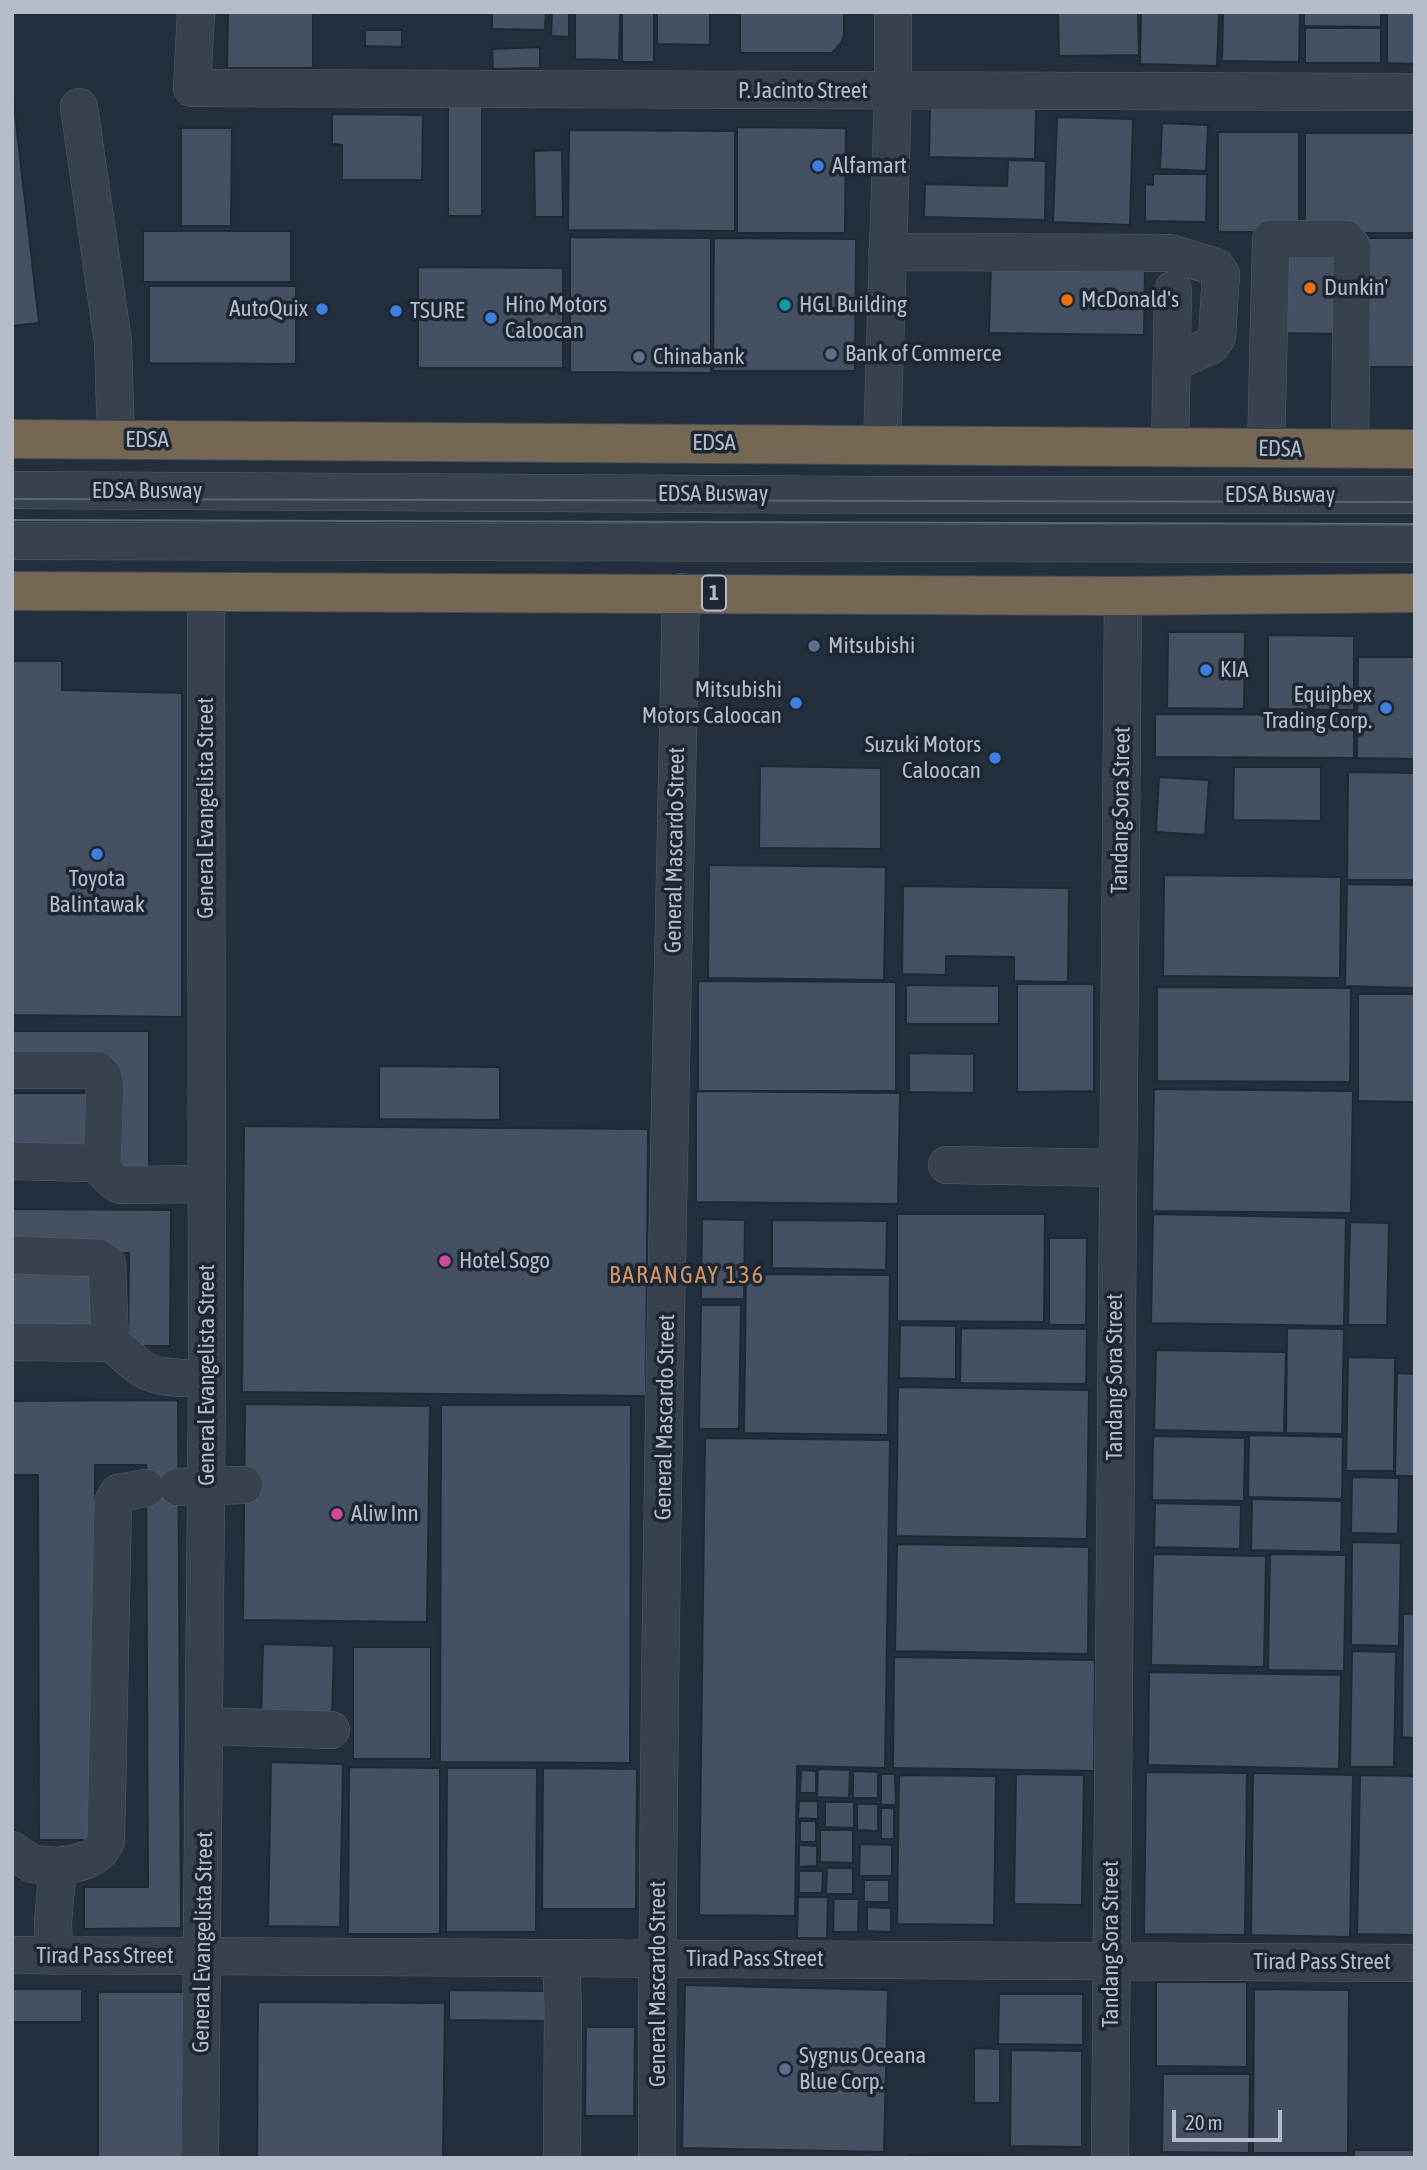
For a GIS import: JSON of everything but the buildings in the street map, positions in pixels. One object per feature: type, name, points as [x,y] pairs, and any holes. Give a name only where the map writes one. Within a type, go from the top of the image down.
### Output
[{"type":"highway","name":"EDSA","points":[[12,439],[1415,450]]},
{"type":"highway","name":"1","points":[[12,591],[1123,596],[1415,593]]},
{"type":"street","name":"P. Jacinto Street","points":[[196,12],[192,88],[1415,92]]},
{"type":"street","points":[[882,444],[893,12]]},
{"type":"street","points":[[79,107],[113,342],[116,440]]},
{"type":"street","points":[[1266,448],[1271,239],[1346,239],[1352,247],[1350,450]]},
{"type":"street","points":[[887,252],[1170,253],[1216,267],[1221,274],[1217,337],[1212,345],[1172,363]]},
{"type":"street","points":[[1170,447],[1174,290]]},
{"type":"street","name":"EDSA Busway","points":[[12,490],[1415,495]]},
{"type":"street","points":[[881,495],[882,543]]},
{"type":"street","points":[[12,541],[1415,544]]},
{"type":"street","name":"General Mascardo Street","points":[[657,2158],[657,1959],[668,1202],[681,592]]},
{"type":"street","name":"General Evangelista Street","points":[[200,2158],[205,1726],[177,1487],[207,1379],[215,1168],[206,593]]},
{"type":"street","name":"Tandang Sora Street","points":[[1110,2158],[1123,596]]},
{"type":"street","points":[[12,1069],[97,1070],[103,1076],[105,1086],[102,1167],[108,1179],[120,1185],[215,1168]]},
{"type":"street","points":[[12,1161],[92,1163],[102,1167]]},
{"type":"street","points":[[947,1165],[1117,1168]]},
{"type":"street","points":[[12,1255],[98,1258],[107,1264],[110,1343]]},
{"type":"street","points":[[12,1342],[110,1343],[122,1350],[142,1369],[160,1375],[207,1379]]},
{"type":"street","points":[[12,1850],[32,1864],[75,1865],[102,1850],[106,1840],[113,1502],[118,1493],[177,1487],[244,1485]]},
{"type":"street","points":[[205,1726],[331,1730]]},
{"type":"street","points":[[54,1956],[53,1923],[58,1866]]},
{"type":"street","name":"Tirad Pass Street","points":[[12,1955],[1415,1963]]},
{"type":"street","points":[[561,1958],[562,2158]]},
{"type":"tram line","points":[[12,499],[1415,502]]},
{"type":"tram line","points":[[12,520],[1415,524]]},
{"type":"place","name":"Alfamart","points":[[818,166]]},
{"type":"place","name":"Dunkin'","points":[[1310,288]]},
{"type":"place","name":"McDonald's","points":[[1067,300]]},
{"type":"place","name":"HGL Building","points":[[785,305]]},
{"type":"place","name":"AutoQuix","points":[[322,309]]},
{"type":"place","name":"TSURE","points":[[396,311]]},
{"type":"place","name":"Hino Motors Caloocan","points":[[491,318]]},
{"type":"place","name":"Bank of Commerce","points":[[831,354]]},
{"type":"place","name":"Chinabank","points":[[639,357]]},
{"type":"place","name":"Mitsubishi","points":[[814,646]]},
{"type":"place","name":"KIA","points":[[1206,670]]},
{"type":"place","name":"Mitsubishi Motors Caloocan","points":[[796,703]]},
{"type":"place","name":"Equipbex Trading Corp.","points":[[1386,708]]},
{"type":"place","name":"Suzuki Motors Caloocan","points":[[995,758]]},
{"type":"place","name":"Toyota Balintawak","points":[[97,854]]},
{"type":"place","name":"Hotel Sogo","points":[[445,1261]]},
{"type":"place","name":"Aliw Inn","points":[[337,1514]]},
{"type":"place","name":"Sygnus Oceana Blue Corp.","points":[[785,2069]]},
{"type":"district","name":"BARANGAY 136","points":[[687,1275]]}]
